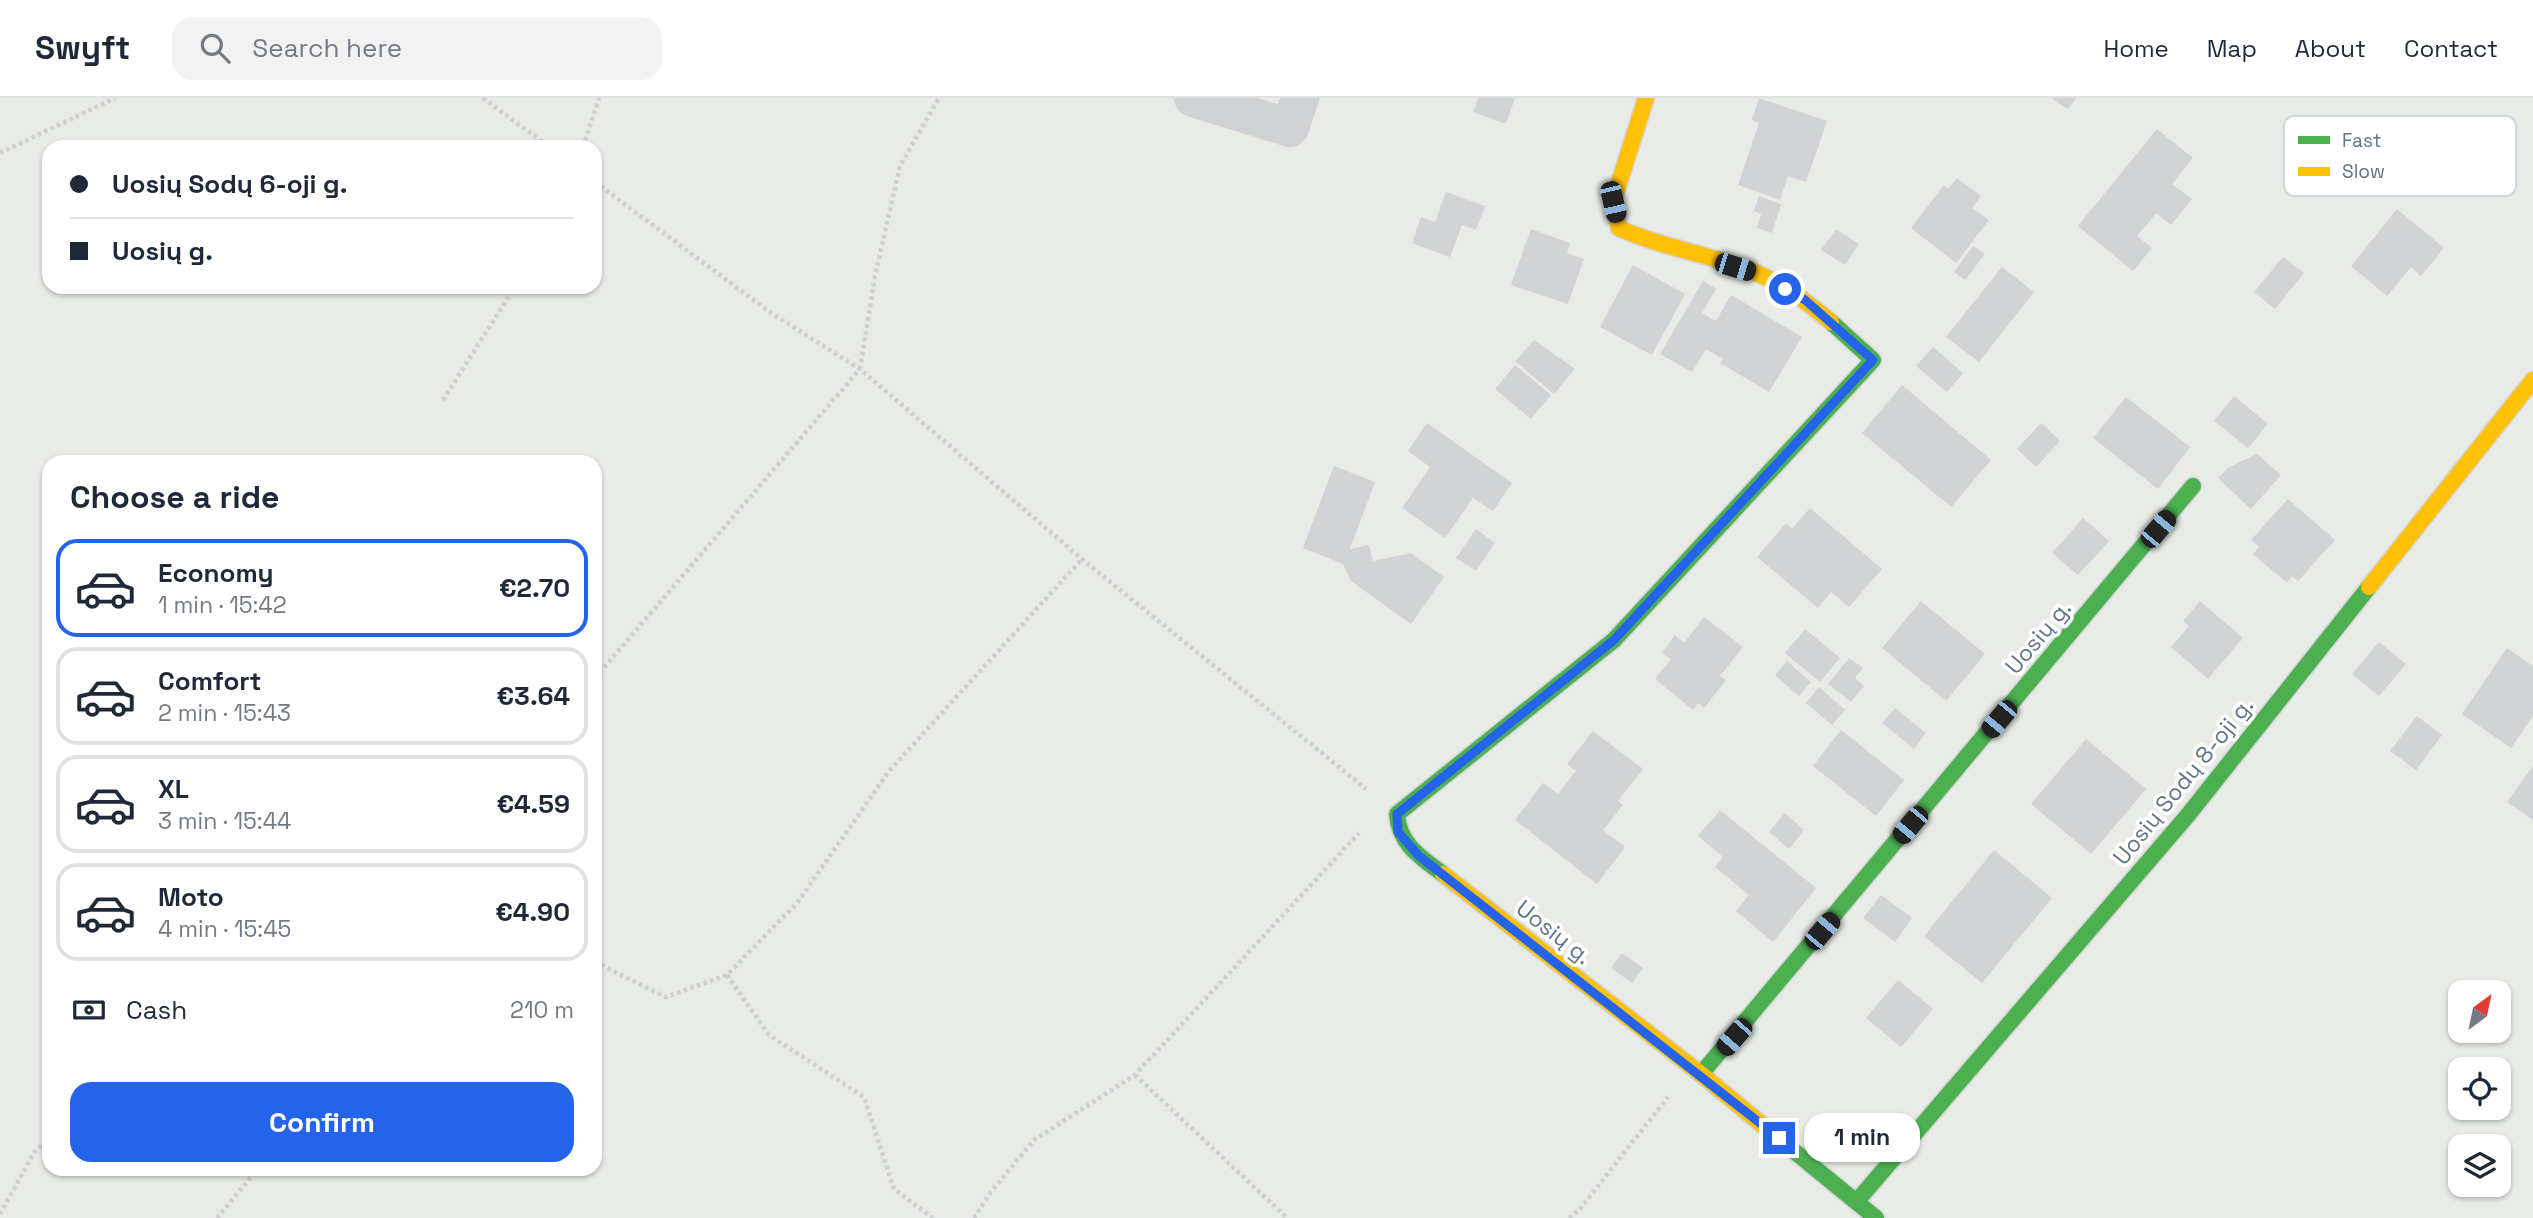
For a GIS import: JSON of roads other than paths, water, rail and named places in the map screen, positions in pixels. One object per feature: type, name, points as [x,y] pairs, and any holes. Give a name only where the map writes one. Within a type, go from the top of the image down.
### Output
[{"type":"street","points":[[1193,98],[1295,113]]},
{"type":"street","name":"Uosių g.","points":[[1646,98],[1613,202],[1619,228],[1644,239],[1758,274],[1805,300],[1873,360],[1614,640],[1397,814],[1398,832],[1419,856],[1696,1071],[1876,1218]]},
{"type":"street","name":"Uosių Sodų 8-oji g.","points":[[1857,1201],[2188,815],[2533,380]]},
{"type":"street","name":"Uosių g.","points":[[1696,1071],[2193,486]]}]
